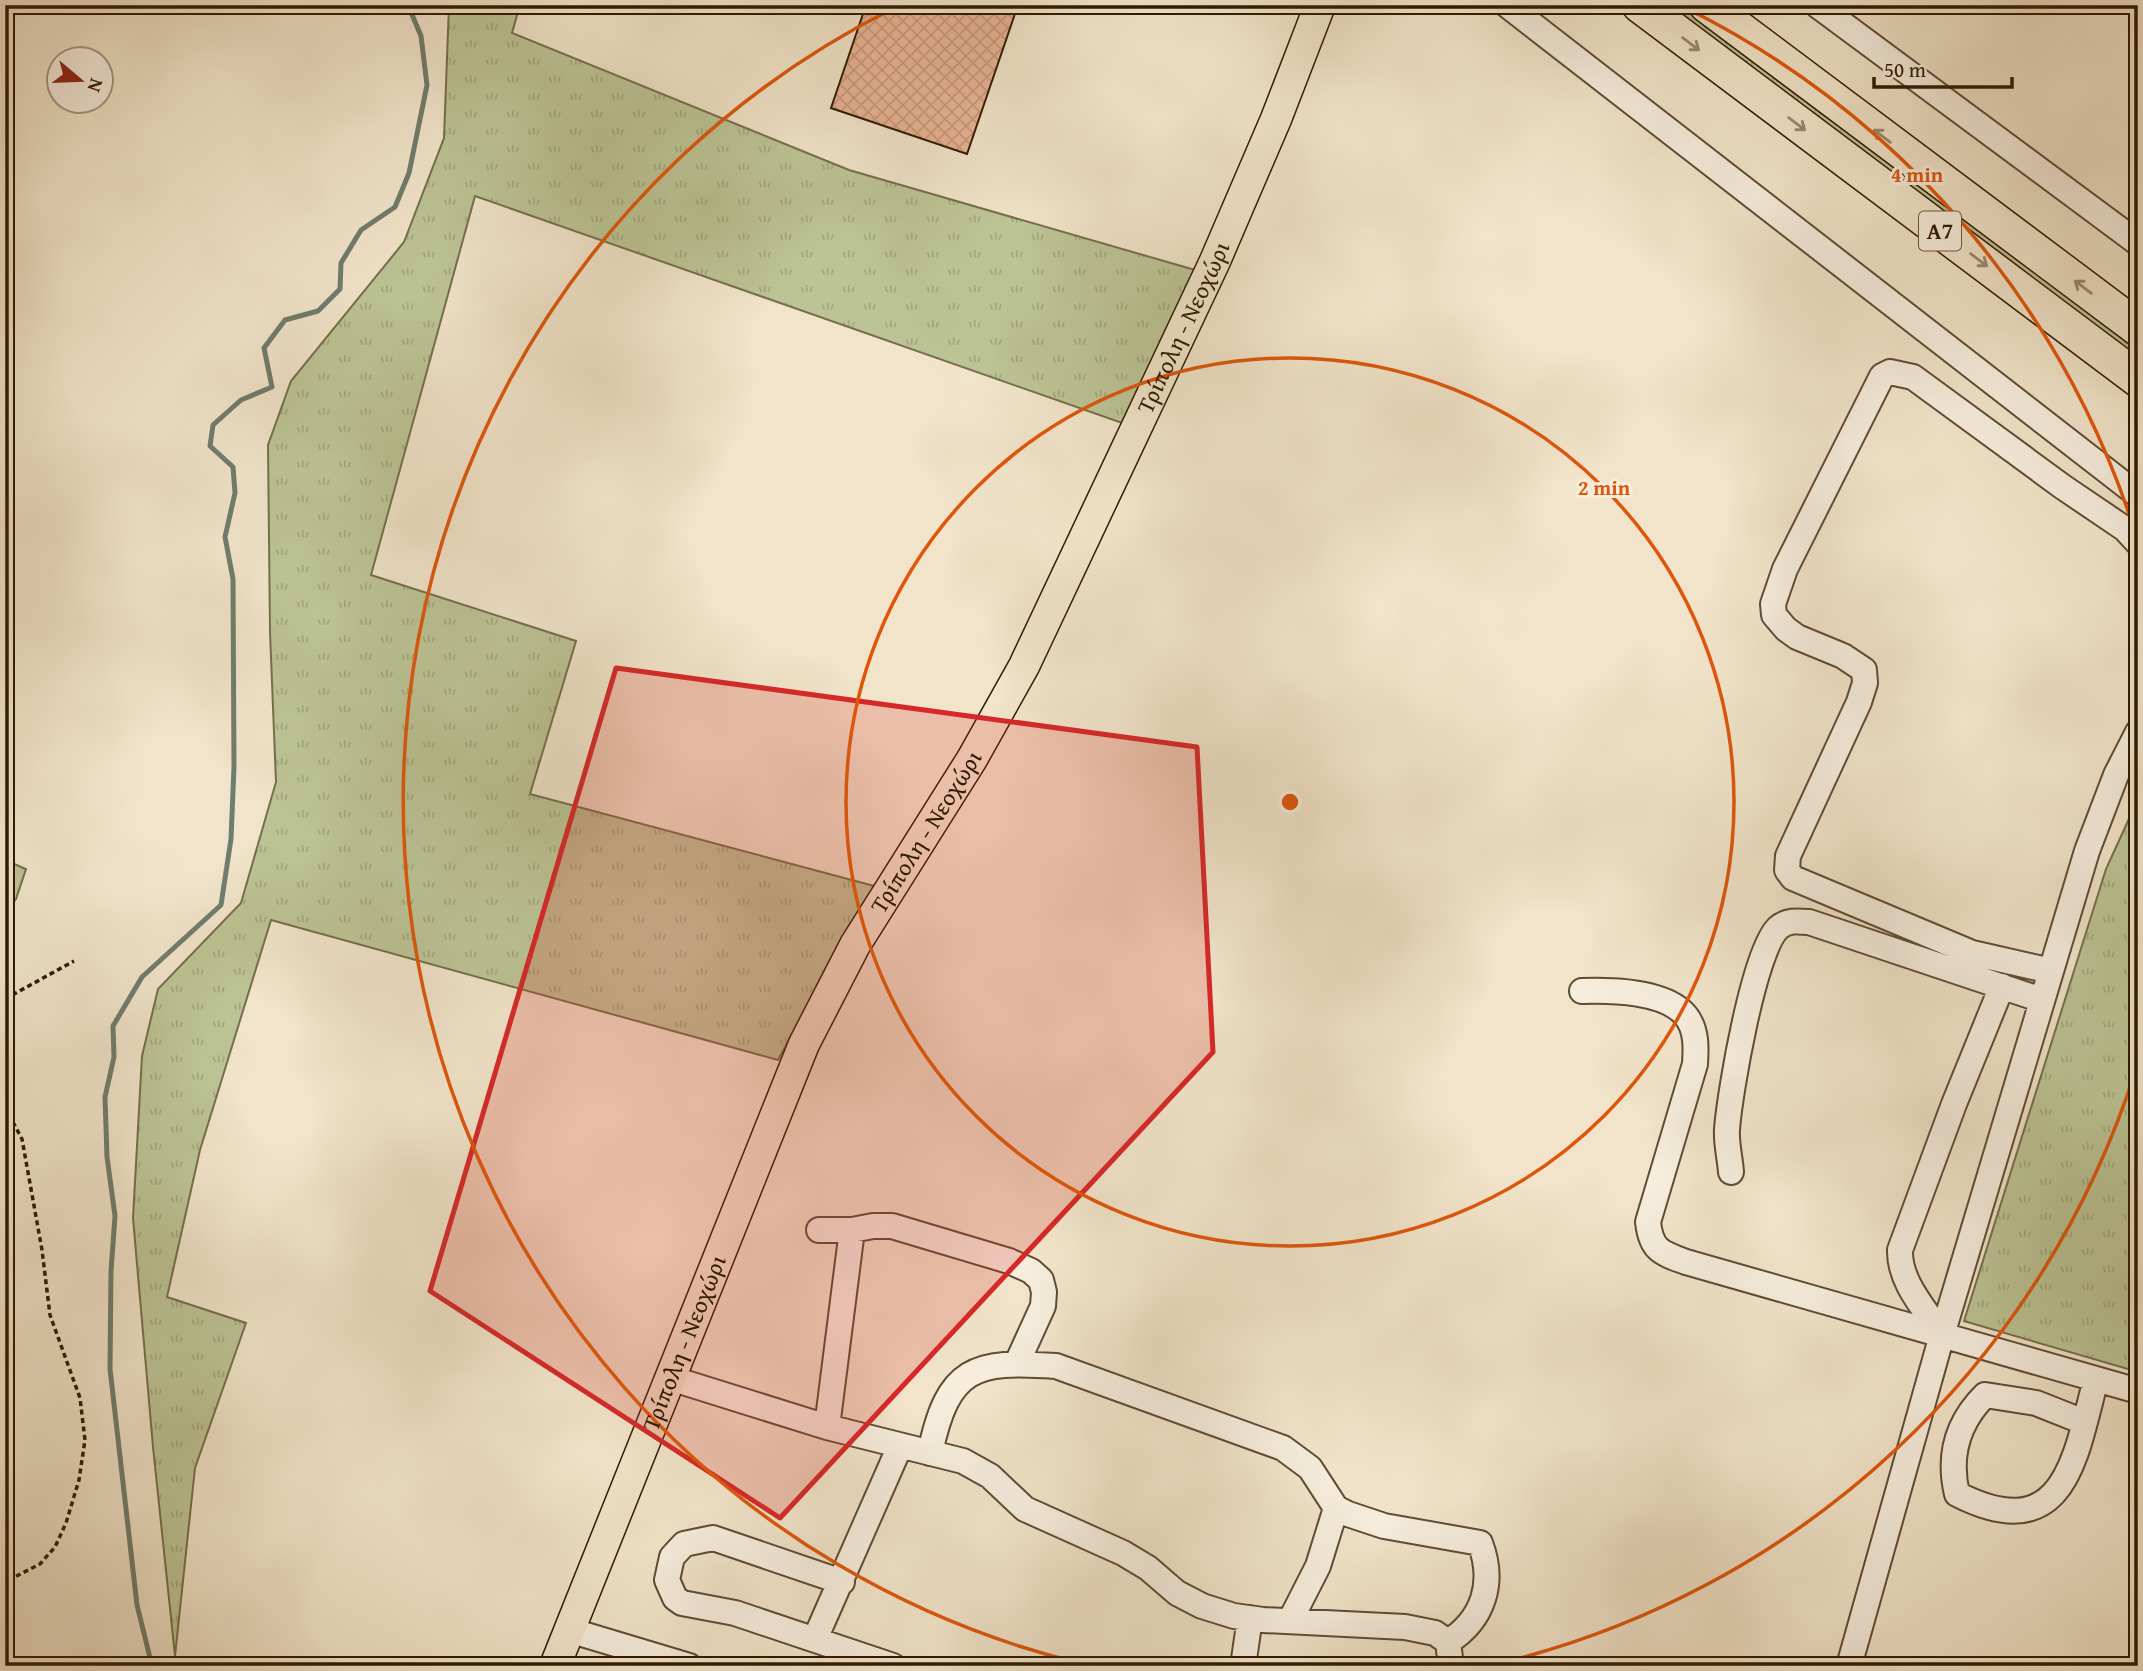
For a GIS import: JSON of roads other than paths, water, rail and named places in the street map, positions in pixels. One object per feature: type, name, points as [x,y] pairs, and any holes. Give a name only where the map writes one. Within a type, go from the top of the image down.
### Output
[{"type":"highway","name":"Α7","points":[[1640,5],[2138,379]]},
{"type":"highway","name":"Α7","points":[[1707,5],[2138,328]]},
{"type":"main road","name":"Τρίπολη - Νεοχώρι","points":[[555,1666],[804,1044],[855,946],[972,759],[1030,655],[1215,261],[1276,119],[1320,5]]},
{"type":"street","points":[[1507,5],[2138,495]]},
{"type":"street","points":[[1816,5],[2138,243]]},
{"type":"street","points":[[2051,971],[1972,953],[1793,878],[1787,870],[1788,856],[1855,711],[1865,683],[1864,670],[1843,656],[1786,629],[1774,615],[1773,604],[1785,569],[1882,376],[1890,372],[1913,377],[2125,529],[2138,543]]},
{"type":"street","points":[[2063,487],[2082,452]]},
{"type":"street","points":[[1849,1666],[1942,1335],[2087,851],[2116,775],[2138,732]]},
{"type":"street","points":[[1731,1172],[1727,1130],[1743,1031],[1760,960],[1771,936],[1780,926],[1792,921],[1808,922],[2042,1000]]},
{"type":"street","points":[[1942,1335],[1904,1279],[1899,1264],[1900,1250],[1954,1104],[2002,986]]},
{"type":"street","points":[[1582,991],[1613,990],[1664,1000],[1686,1016],[1697,1043],[1695,1064],[1648,1222],[1650,1237],[1655,1247],[1686,1262],[2138,1391]]},
{"type":"street","points":[[819,1230],[892,1226],[1009,1261],[1031,1271],[1041,1280],[1045,1292],[1043,1306],[1017,1363]]},
{"type":"street","points":[[827,1427],[852,1230]]},
{"type":"street","points":[[670,1378],[827,1427],[900,1446],[963,1461],[990,1476],[1025,1509],[1123,1553],[1148,1568],[1177,1593],[1202,1606],[1250,1618],[1405,1627],[1435,1633],[1450,1654],[1485,1597],[1488,1570],[1480,1543],[1384,1526],[1336,1508],[1310,1468],[1283,1448],[1056,1366],[1017,1363],[987,1367],[965,1376],[953,1388],[944,1407],[930,1453]]},
{"type":"street","points":[[2084,1422],[2036,1403],[1985,1395],[1967,1416],[1956,1441],[1953,1468],[1958,1494],[1976,1504],[2007,1511],[2022,1511],[2041,1504],[2070,1470],[2084,1422],[2096,1379]]},
{"type":"street","points":[[816,1639],[900,1446]]},
{"type":"street","points":[[1290,1621],[1318,1566],[1336,1508]]},
{"type":"street","points":[[842,1582],[713,1538],[684,1544],[672,1557],[667,1580],[676,1598],[682,1603],[735,1613],[893,1666]]},
{"type":"street","points":[[1243,1666],[1250,1618]]},
{"type":"street","points":[[569,1630],[689,1666]]},
{"type":"waterway","points":[[152,1666],[137,1605],[110,1369],[111,1271],[115,1216],[107,1157],[105,1097],[114,1057],[113,1026],[142,977],[221,905],[231,839],[234,767],[233,579],[225,537],[235,493],[233,467],[210,446],[213,425],[241,400],[272,387],[264,348],[285,320],[318,311],[340,289],[341,263],[361,230],[395,207],[409,173],[427,85],[421,36],[408,5]]}]
